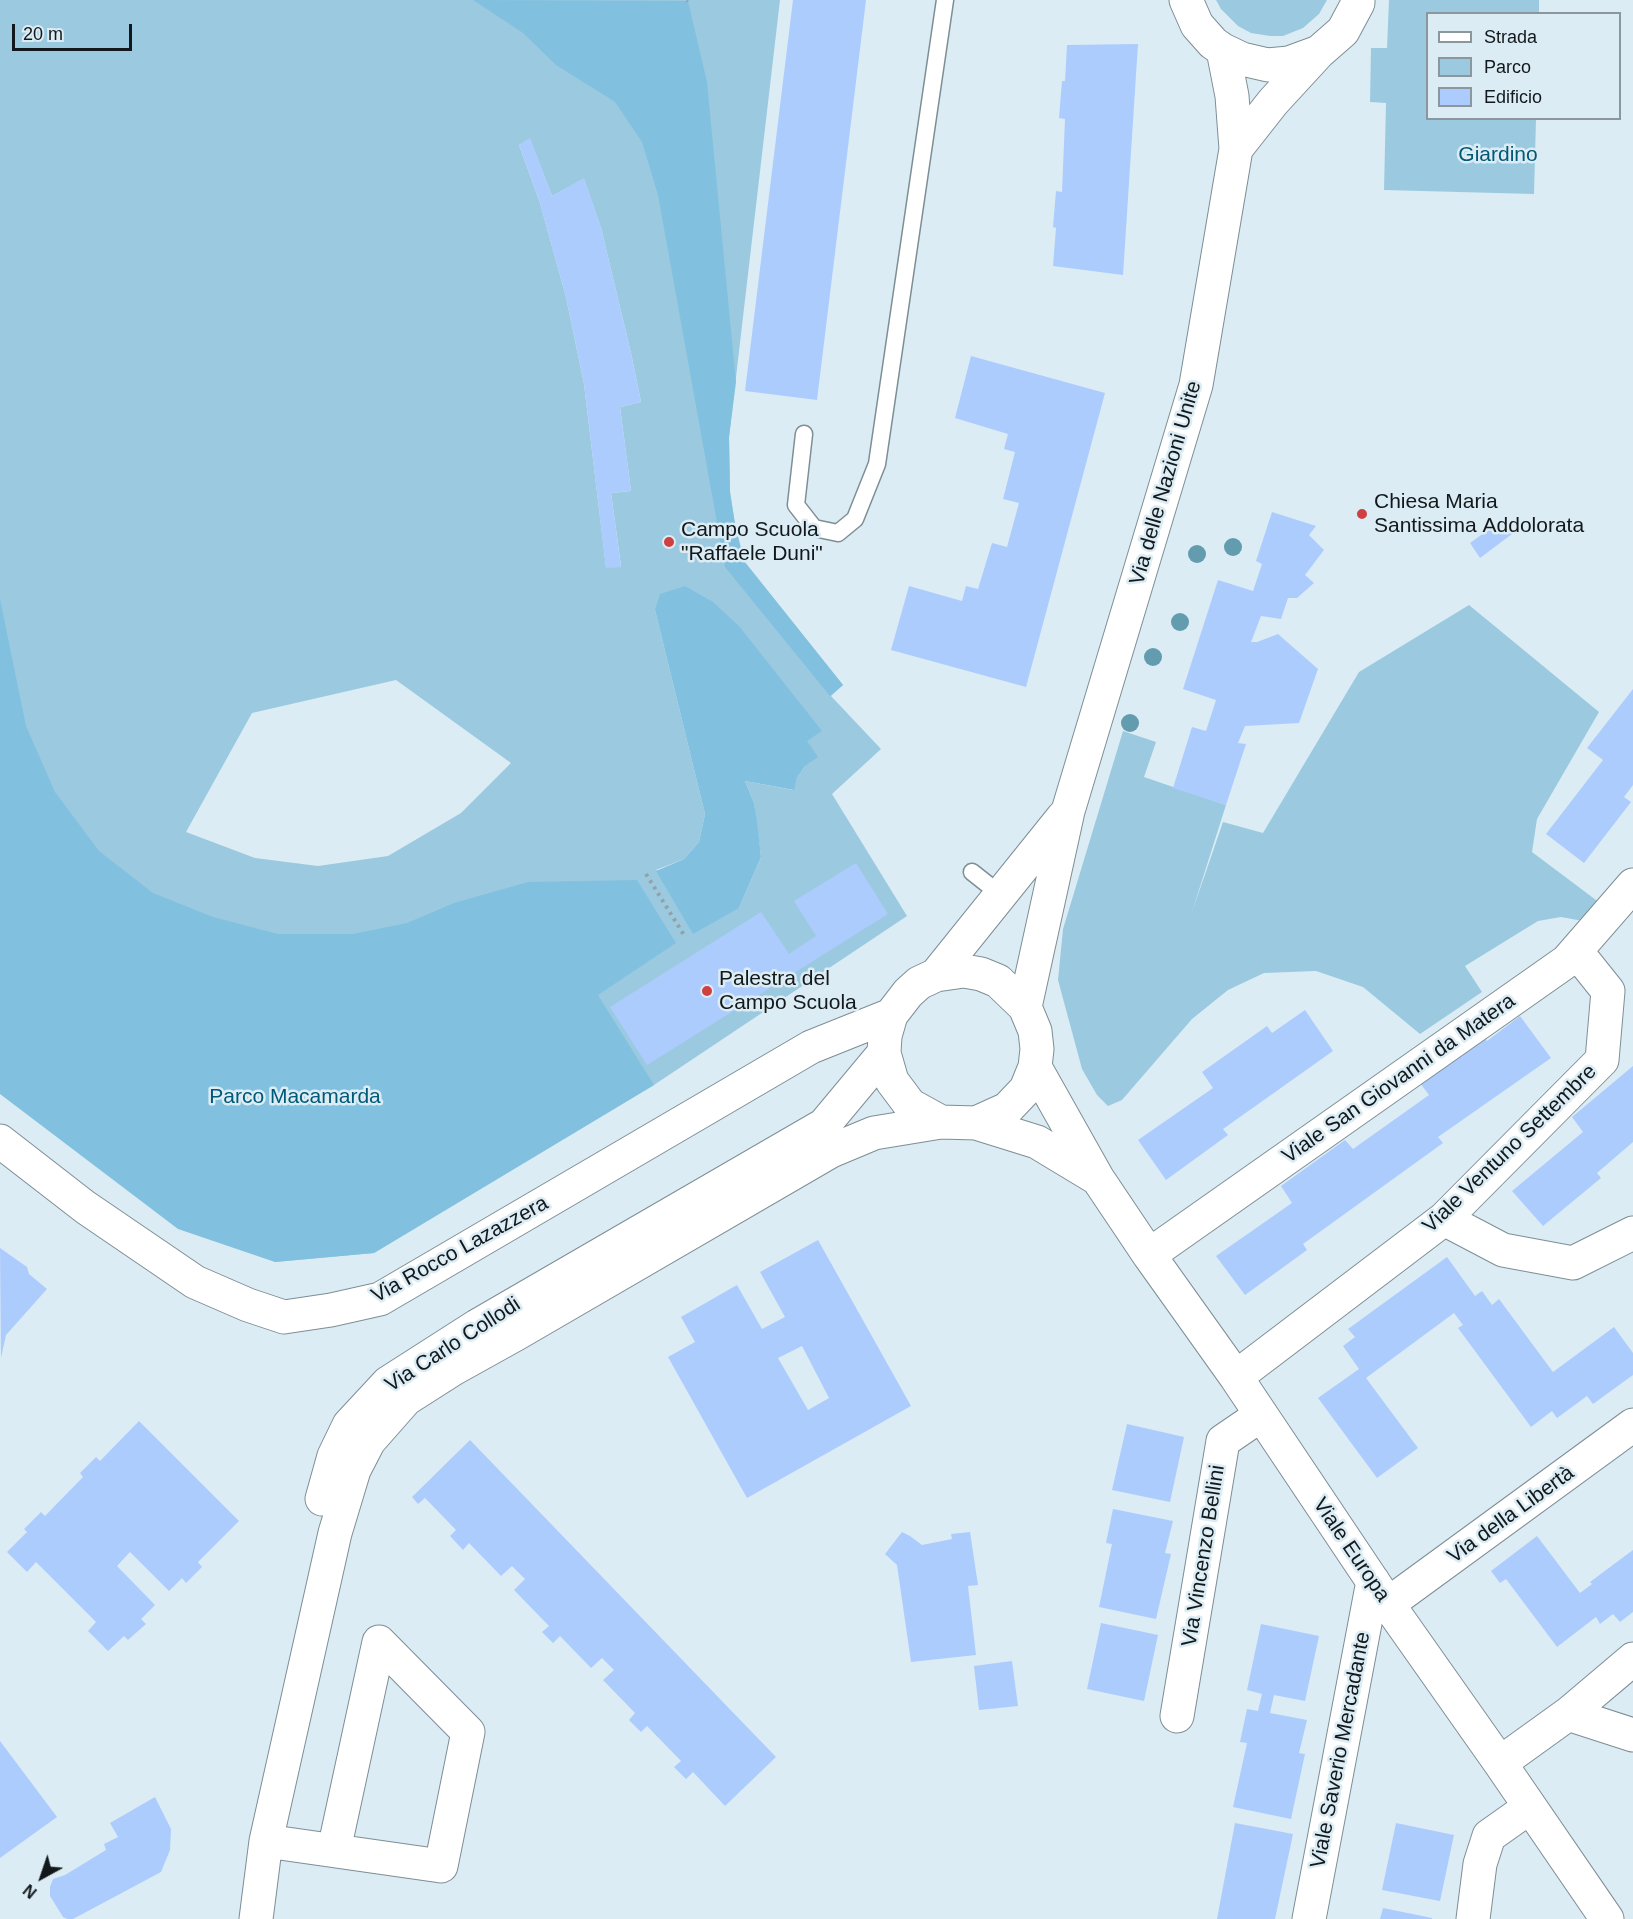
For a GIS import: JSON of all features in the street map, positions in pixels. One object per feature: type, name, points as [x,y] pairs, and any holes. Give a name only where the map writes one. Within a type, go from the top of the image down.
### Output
[{"type":"street","points":[[1236,149],[1273,102],[1319,52],[1343,31],[1358,0]]},
{"type":"street","points":[[1184,4],[1197,25],[1213,43],[1242,59],[1268,65],[1289,63],[1319,52]]},
{"type":"street","points":[[1222,50],[1232,96],[1236,149]]},
{"type":"street","name":"Via delle Nazioni Unite","points":[[1025,1007],[1068,811],[1196,385],[1236,149]]},
{"type":"street","points":[[936,975],[1068,811]]},
{"type":"street","name":"Viale San Giovanni da Matera","points":[[1149,1255],[1567,961],[1633,885]]},
{"type":"street","name":"Viale Ventuno Settembre","points":[[1236,1377],[1444,1219],[1602,1060],[1608,991],[1576,951]]},
{"type":"street","points":[[976,1123],[1007,1109],[1026,1089],[1035,1067],[1037,1049],[1035,1031],[1025,1007],[998,981],[981,974],[964,971],[936,975],[919,983],[908,993],[891,1015],[885,1036],[884,1053],[892,1081],[910,1105],[941,1122],[976,1123],[1037,1142],[1098,1179]]},
{"type":"street","name":"Via Rocco Lazazzera","points":[[0,1141],[85,1207],[195,1282],[248,1305],[284,1317],[380,1299],[811,1047],[891,1015]]},
{"type":"street","name":"Via Carlo Collodi","points":[[266,1840],[257,1786],[314,1527],[334,1456],[349,1425],[388,1383],[477,1326],[825,1125],[884,1053]]},
{"type":"street","name":"Viale Europa","points":[[1035,1067],[1066,1126],[1098,1179],[1149,1255],[1236,1377],[1380,1593],[1607,1919]]},
{"type":"street","name":"Via Carlo Collodi","points":[[256,1919],[266,1840],[335,1533],[354,1470],[369,1440],[406,1399],[453,1369],[831,1150],[874,1133],[941,1122]]},
{"type":"street","points":[[1444,1219],[1503,1250],[1573,1263],[1633,1233]]},
{"type":"street","name":"Via Vincenzo Bellini","points":[[1178,1716],[1223,1442],[1261,1414]]},
{"type":"street","name":"Via della Libertà","points":[[1380,1593],[1633,1425]]},
{"type":"street","name":"Viale Saverio Mercadante","points":[[1309,1919],[1380,1593]]},
{"type":"street","points":[[266,1840],[441,1866],[468,1732],[379,1642],[334,1850]]},
{"type":"street","points":[[1500,1763],[1568,1714],[1633,1659]]},
{"type":"street","points":[[1568,1714],[1633,1735]]},
{"type":"street","points":[[1473,1919],[1480,1864],[1489,1836],[1530,1807]]},
{"type":"lane","points":[[804,434],[796,505],[814,528],[838,533],[855,519],[877,464],[945,0]]},
{"type":"lane","points":[[972,872],[1001,895]]},
{"type":"path","points":[[646,874],[684,935]]},
{"type":"green space","points":[[0,0],[780,0],[729,437],[730,492],[744,561],[843,685],[831,696],[881,749],[832,794],[907,916],[654,1085],[374,1253],[275,1262],[0,1093]],"holes":[[[530,139],[552,196],[584,179],[601,228],[631,353],[641,402],[620,407],[631,491],[611,493],[621,566],[606,567],[584,384],[566,297],[540,203],[519,145]],[[655,610],[805,766],[793,790],[745,781],[754,803],[761,857],[739,908],[656,870],[684,859],[699,842],[705,814]],[[396,680],[511,763],[461,813],[388,856],[318,866],[255,858],[186,832],[252,713]]]},
{"type":"green space","points":[[473,0],[688,1],[707,82],[736,382],[729,437],[730,492],[735,524],[744,561],[843,685],[830,696],[725,567],[658,195],[642,142],[615,102],[556,65],[523,33]]},
{"type":"green space","points":[[1216,0],[1327,0],[1319,14],[1303,28],[1283,36],[1270,36],[1251,33],[1238,26],[1221,9]]},
{"type":"green space","name":"Giardino","points":[[1389,0],[1539,0],[1539,12],[1426,12],[1426,120],[1536,120],[1534,194],[1384,190],[1386,103],[1370,102],[1371,48],[1387,48]]},
{"type":"green space","points":[[685,586],[713,602],[739,626],[822,731],[807,741],[818,757],[805,766],[797,778],[794,790],[745,781],[754,803],[761,857],[739,908],[693,934],[656,871],[684,859],[699,842],[705,814],[655,610],[660,594]]},
{"type":"green space","name":"Parco Macamarda","points":[[0,599],[26,726],[55,792],[99,851],[153,893],[213,917],[278,934],[353,934],[407,923],[454,903],[528,882],[637,880],[676,943],[598,995],[654,1085],[374,1253],[275,1262],[178,1229],[0,1094]]},
{"type":"green space","points":[[1469,605],[1599,712],[1537,819],[1532,852],[1600,903],[1583,921],[1561,917],[1538,921],[1465,966],[1482,992],[1420,1034],[1363,987],[1316,971],[1264,973],[1228,990],[1192,1019],[1122,1100],[1108,1106],[1097,1095],[1082,1069],[1058,980],[1063,929],[1123,731],[1156,742],[1144,777],[1226,805],[1192,912],[1223,822],[1263,833],[1359,672]]},
{"type":"building","points":[[793,0],[866,0],[817,400],[745,391]]},
{"type":"building","points":[[1138,44],[1123,275],[1053,266],[1056,191],[1062,192],[1065,119],[1059,118],[1062,81],[1065,81],[1067,45]]},
{"type":"building","points":[[530,138],[552,196],[584,178],[601,228],[631,353],[641,402],[620,407],[631,491],[611,493],[621,567],[606,568],[584,384],[566,297],[540,203],[519,145]]},
{"type":"building","points":[[971,356],[1105,393],[1026,687],[891,650],[909,586],[962,601],[966,586],[978,589],[992,543],[1007,547],[1019,503],[1003,499],[1015,452],[1004,449],[1008,434],[955,418]]},
{"type":"building","points":[[1272,512],[1316,526],[1309,535],[1324,550],[1305,575],[1314,583],[1297,598],[1288,598],[1281,619],[1261,616],[1251,642],[1278,634],[1318,669],[1299,723],[1245,726],[1238,743],[1246,744],[1226,805],[1173,788],[1192,727],[1206,731],[1216,700],[1183,689],[1218,580],[1253,591],[1262,564],[1256,561]]},
{"type":"building","points":[[1502,520],[1512,534],[1480,558],[1470,543]]},
{"type":"building","points":[[1633,689],[1633,785],[1624,797],[1631,802],[1584,863],[1546,834],[1603,760],[1587,748]]},
{"type":"building","points":[[856,863],[888,914],[647,1065],[610,1007],[761,912],[789,954],[816,936],[794,901]]},
{"type":"building","points":[[1305,1010],[1333,1051],[1223,1129],[1228,1135],[1166,1180],[1138,1140],[1213,1088],[1202,1072],[1267,1026],[1272,1033]]},
{"type":"building","points":[[1520,1016],[1551,1058],[1438,1137],[1443,1143],[1303,1244],[1307,1250],[1245,1295],[1216,1256],[1292,1203],[1281,1186],[1345,1140],[1353,1149],[1429,1095],[1417,1079],[1483,1034],[1487,1041]]},
{"type":"building","points":[[1633,1066],[1633,1142],[1597,1173],[1601,1178],[1543,1226],[1512,1191],[1583,1132],[1572,1117]]},
{"type":"building","points":[[818,1240],[911,1406],[747,1498],[668,1357],[695,1342],[681,1317],[737,1285],[762,1329],[785,1317],[760,1272]],"holes":[[[802,1346],[829,1398],[808,1410],[778,1358]]]},
{"type":"building","points":[[0,1248],[27,1267],[29,1274],[47,1289],[6,1335],[1,1358]]},
{"type":"building","points":[[1447,1257],[1475,1296],[1482,1291],[1492,1305],[1499,1299],[1553,1372],[1614,1327],[1633,1353],[1633,1375],[1593,1404],[1587,1396],[1557,1418],[1552,1411],[1531,1427],[1458,1328],[1463,1325],[1454,1313],[1366,1378],[1418,1448],[1377,1478],[1318,1398],[1359,1369],[1343,1346],[1355,1337],[1348,1329]]},
{"type":"building","points":[[139,1421],[239,1521],[198,1562],[202,1567],[186,1583],[182,1578],[169,1591],[130,1552],[117,1566],[155,1605],[141,1619],[146,1624],[128,1640],[124,1636],[108,1651],[88,1631],[96,1622],[36,1562],[27,1572],[7,1552],[27,1532],[24,1529],[41,1512],[45,1516],[83,1477],[80,1473],[96,1457],[100,1461]]},
{"type":"building","points":[[1127,1424],[1184,1437],[1170,1502],[1112,1490]]},
{"type":"building","points":[[470,1440],[776,1757],[725,1806],[693,1772],[686,1779],[674,1767],[681,1761],[647,1726],[641,1732],[629,1720],[635,1713],[603,1680],[614,1670],[602,1658],[591,1668],[560,1636],[553,1643],[542,1632],[549,1626],[514,1590],[525,1579],[512,1566],[501,1576],[469,1543],[463,1550],[450,1536],[456,1530],[425,1498],[418,1504],[412,1497]]},
{"type":"building","points":[[1113,1509],[1173,1521],[1165,1553],[1171,1554],[1156,1619],[1099,1607],[1112,1544],[1106,1543]]},
{"type":"building","points":[[902,1532],[922,1545],[952,1539],[951,1534],[970,1532],[978,1585],[968,1586],[976,1655],[911,1662],[897,1565],[885,1554]]},
{"type":"building","points":[[1537,1536],[1580,1593],[1592,1584],[1590,1582],[1633,1550],[1633,1612],[1620,1622],[1613,1614],[1600,1624],[1596,1617],[1557,1647],[1506,1579],[1500,1583],[1491,1571]]},
{"type":"building","points":[[1101,1623],[1158,1635],[1144,1701],[1087,1689]]},
{"type":"building","points":[[1261,1624],[1319,1636],[1305,1701],[1274,1695],[1270,1713],[1307,1720],[1299,1753],[1305,1754],[1291,1819],[1233,1807],[1247,1743],[1240,1742],[1247,1709],[1258,1711],[1262,1694],[1247,1690]]},
{"type":"building","points":[[1012,1661],[1018,1706],[979,1710],[974,1666]]},
{"type":"building","points":[[0,1741],[57,1817],[0,1858]]},
{"type":"building","points":[[155,1797],[171,1829],[170,1850],[161,1872],[73,1919],[63,1917],[50,1896],[53,1879],[65,1875],[106,1850],[104,1844],[118,1837],[110,1823]]},
{"type":"building","points":[[1235,1823],[1293,1834],[1275,1919],[1217,1919]]},
{"type":"building","points":[[1396,1823],[1454,1835],[1440,1901],[1382,1890]]},
{"type":"building","points":[[1383,1908],[1432,1918],[1432,1919],[1380,1919]]},
{"type":"place","name":"Chiesa Maria Santissima Addolorata","points":[[1362,514]]},
{"type":"place","name":"Campo Scuola \"Raffaele Duni\"","points":[[669,542]]},
{"type":"place","name":"Palestra del Campo Scuola","points":[[707,991]]}]
